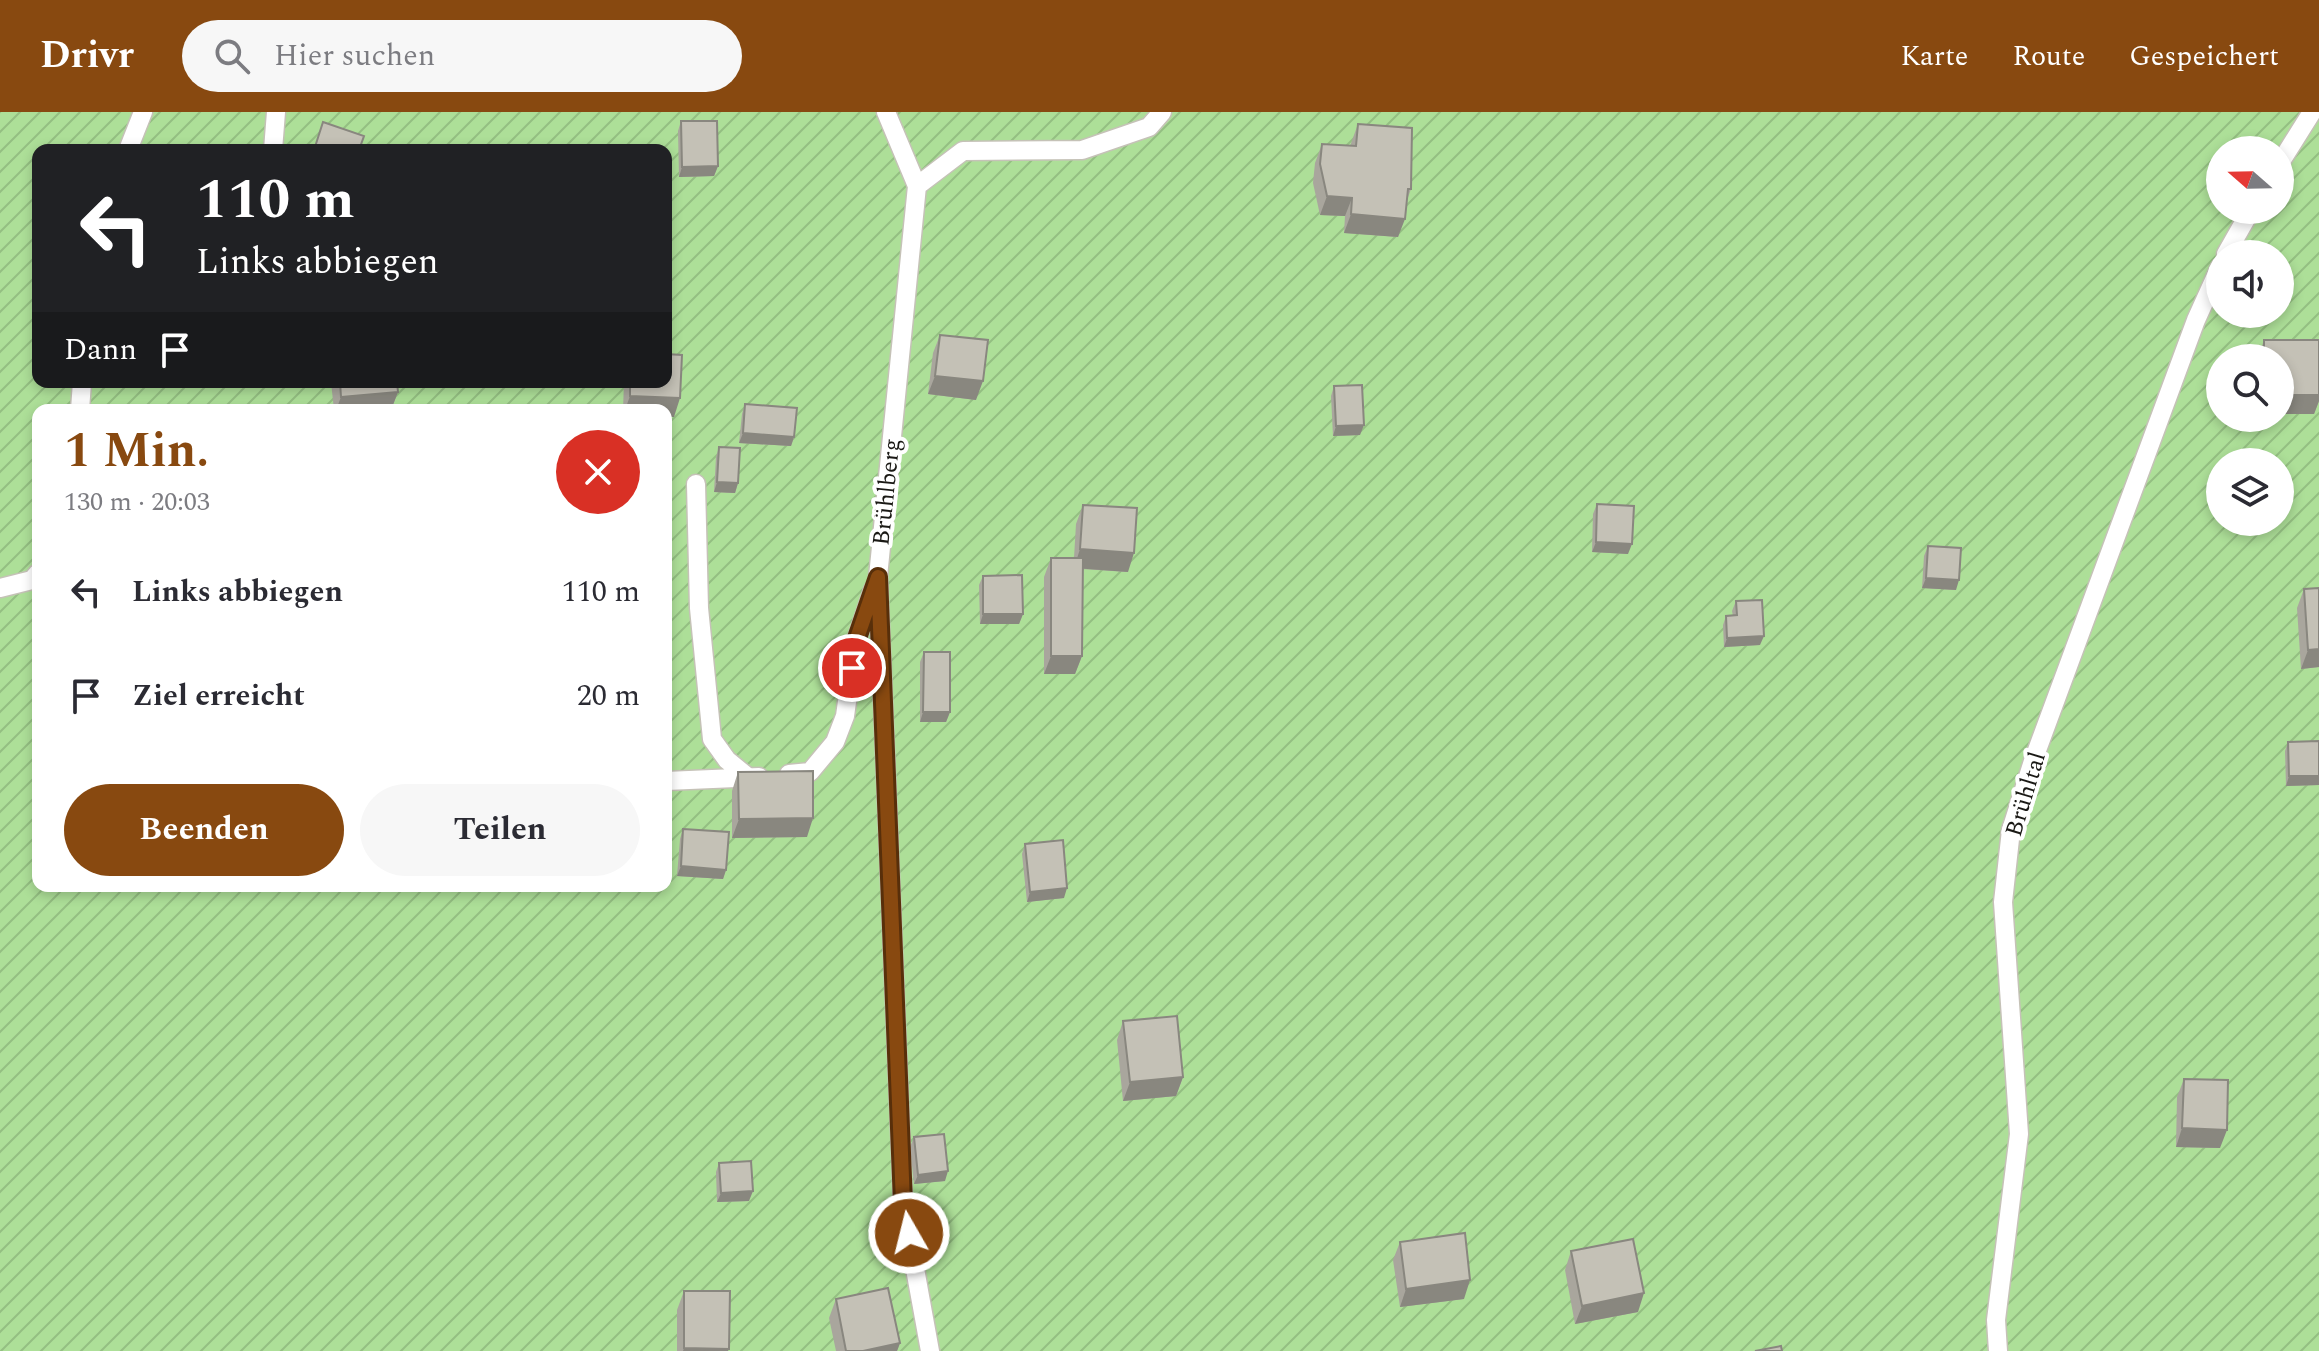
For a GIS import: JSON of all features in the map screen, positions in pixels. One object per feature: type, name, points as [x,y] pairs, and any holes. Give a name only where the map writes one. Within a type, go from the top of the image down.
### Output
[{"type":"lane","points":[[130,144],[143,112]]},
{"type":"lane","points":[[273,144],[276,112]]},
{"type":"lane","points":[[886,112],[917,186],[963,151],[1082,150],[1149,127],[1162,112]]},
{"type":"lane","points":[[2294,141],[2312,112]]},
{"type":"lane","name":"Brühlberg","points":[[917,186],[878,577],[903,1203],[930,1351]]},
{"type":"lane","name":"Brühltal","points":[[1998,1351],[1996,1320],[2019,1134],[2003,902],[2011,830],[2033,761],[2206,298]]},
{"type":"lane","points":[[696,484],[699,608],[712,739],[727,760],[749,778]]},
{"type":"lane","points":[[672,781],[810,772],[835,742],[845,716],[855,644],[878,577]]},
{"type":"lane","points":[[0,588],[32,580]]},
{"type":"green space","points":[[0,112],[2319,112],[2319,1351],[0,1351]]},
{"type":"building","points":[[681,121],[717,121],[718,166],[682,167]]},
{"type":"building","points":[[323,122],[364,136],[361,144],[316,144]]},
{"type":"building","points":[[1358,124],[1412,128],[1411,189],[1408,189],[1405,219],[1351,214],[1352,198],[1327,196],[1320,164],[1322,144],[1356,146]]},
{"type":"building","points":[[940,335],[988,340],[983,381],[935,376]]},
{"type":"building","points":[[2264,340],[2319,340],[2319,395],[2294,395],[2294,344],[2264,344]]},
{"type":"building","points":[[672,354],[682,355],[680,398],[630,396],[630,388],[672,388]]},
{"type":"building","points":[[1362,385],[1364,425],[1336,426],[1334,386]]},
{"type":"building","points":[[340,388],[398,388],[398,392],[341,397]]},
{"type":"building","points":[[745,404],[797,408],[794,437],[743,433]]},
{"type":"building","points":[[719,447],[740,448],[738,483],[717,482]]},
{"type":"building","points":[[1597,504],[1634,506],[1632,544],[1596,542]]},
{"type":"building","points":[[1083,505],[1137,508],[1134,553],[1080,549]]},
{"type":"building","points":[[1928,546],[1961,548],[1959,580],[1926,578]]},
{"type":"building","points":[[1051,558],[1083,558],[1082,656],[1051,656]]},
{"type":"building","points":[[1022,575],[1023,614],[983,614],[983,576]]},
{"type":"building","points":[[2319,588],[2319,649],[2308,650],[2304,589]]},
{"type":"building","points":[[1762,600],[1764,636],[1727,638],[1726,616],[1737,615],[1736,601]]},
{"type":"building","points":[[924,652],[950,652],[950,712],[923,712]]},
{"type":"building","points":[[2319,741],[2319,776],[2289,776],[2288,742]]},
{"type":"building","points":[[813,771],[813,818],[739,819],[738,772]]},
{"type":"building","points":[[683,829],[729,832],[726,870],[681,866]]},
{"type":"building","points":[[1063,840],[1067,888],[1030,892],[1025,844]]},
{"type":"building","points":[[1177,1016],[1183,1077],[1130,1082],[1123,1021]]},
{"type":"building","points":[[2184,1079],[2228,1080],[2227,1130],[2182,1128]]},
{"type":"building","points":[[944,1134],[948,1171],[918,1175],[914,1137]]},
{"type":"building","points":[[751,1161],[753,1191],[721,1193],[719,1163]]},
{"type":"building","points":[[1465,1233],[1470,1280],[1406,1289],[1400,1242]]},
{"type":"building","points":[[1633,1239],[1644,1293],[1582,1306],[1571,1251]]},
{"type":"building","points":[[888,1288],[900,1343],[863,1351],[846,1351],[836,1299]]},
{"type":"building","points":[[684,1291],[730,1291],[729,1349],[684,1348]]},
{"type":"building","points":[[1781,1346],[1782,1351],[1755,1351]]},
{"type":"route","points":[[852,668],[855,644],[878,577],[903,1203],[909,1233]]}]
